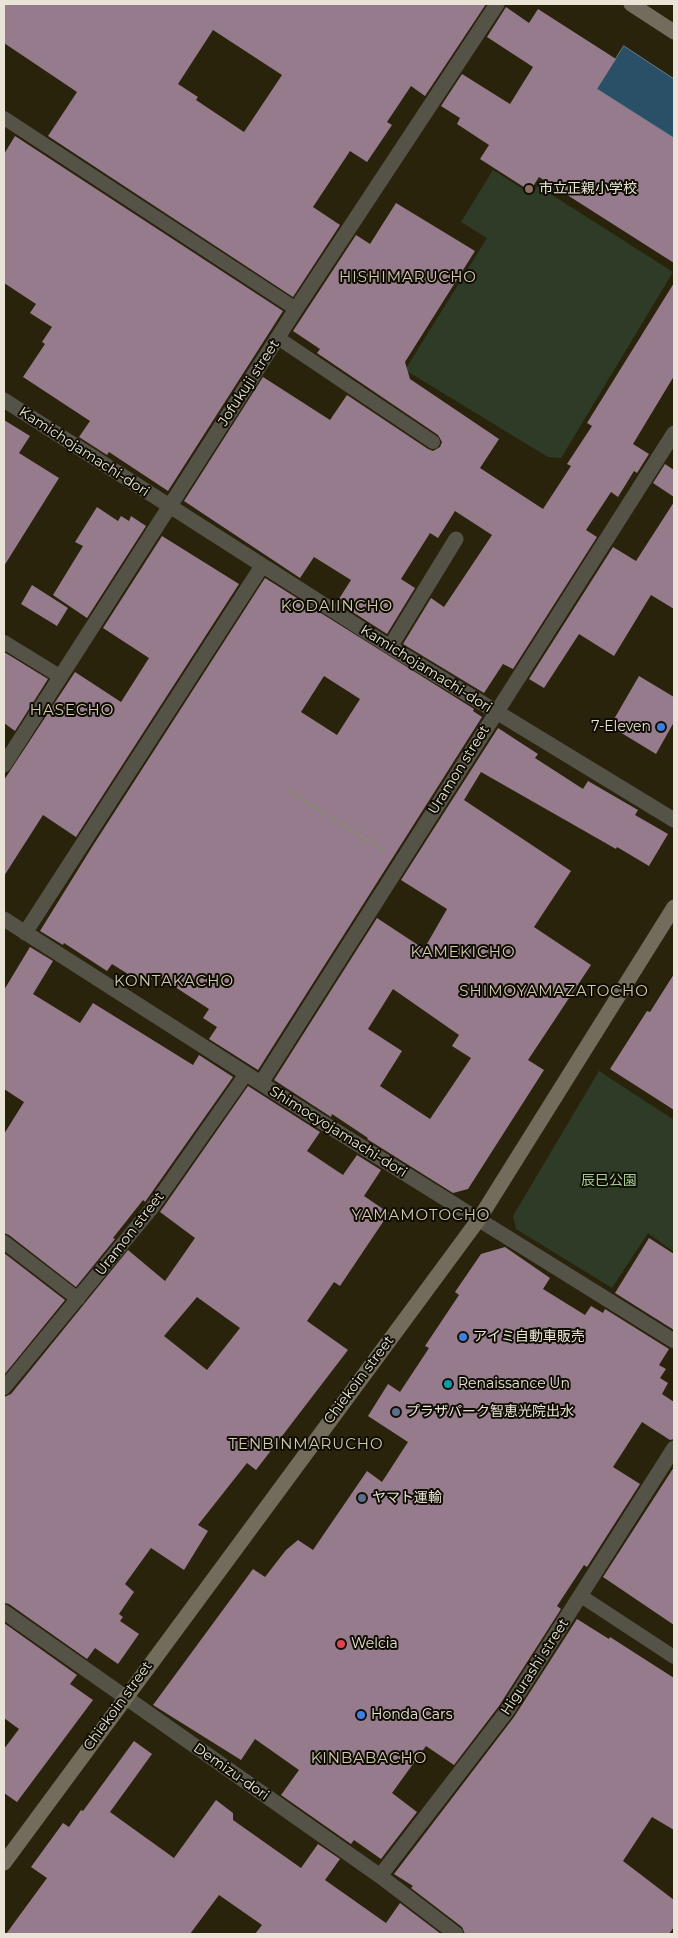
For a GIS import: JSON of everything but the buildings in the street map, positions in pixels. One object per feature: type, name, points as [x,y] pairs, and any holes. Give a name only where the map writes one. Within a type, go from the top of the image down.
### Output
[{"type":"street","name":"Jofukuji street","points":[[4,765],[296,309],[497,4]]},
{"type":"street","points":[[631,4],[674,32]]},
{"type":"street","name":"Kamichojamachi-dori","points":[[4,400],[390,647],[674,820]]},
{"type":"street","name":"Uramon street","points":[[261,1083],[674,433]]},
{"type":"street","points":[[390,647],[456,539]]},
{"type":"street","points":[[25,932],[262,566]]},
{"type":"street","name":"Chiekoin street","points":[[4,1863],[124,1697],[479,1219],[674,907]]},
{"type":"street","name":"Shimocyojamachi-dori","points":[[4,919],[246,1074],[674,1341]]},
{"type":"street","name":"Higurashi street","points":[[380,1876],[507,1711],[674,1448]]},
{"type":"street","name":"Demizu-dori","points":[[4,1612],[380,1876],[456,1934]]},
{"type":"lane","points":[[4,118],[296,309]]},
{"type":"lane","points":[[278,338],[433,442]]},
{"type":"lane","points":[[4,642],[61,677]]},
{"type":"lane","name":"Uramon street","points":[[4,1388],[152,1208],[246,1074]]},
{"type":"lane","points":[[4,1242],[78,1299]]},
{"type":"lane","points":[[581,1596],[674,1657]]},
{"type":"path","points":[[288,790],[401,862]]},
{"type":"green space","points":[[493,170],[529,193],[533,192],[538,186],[673,272],[561,458],[548,457],[405,370],[487,238],[461,222]]},
{"type":"green space","name":"辰巳公園","points":[[599,1071],[674,1120],[674,1252],[648,1233],[612,1288],[516,1229],[513,1216]]},
{"type":"water","points":[[624,46],[674,79],[674,138],[597,89]]},
{"type":"place","name":"市立正親小学校","points":[[529,189]]},
{"type":"place","name":"7-Eleven","points":[[661,727]]},
{"type":"place","name":"アイミ自動車販売","points":[[463,1337]]},
{"type":"place","name":"Renaissance Un","points":[[448,1384]]},
{"type":"place","name":"プラザパーク智恵光院出水","points":[[396,1412]]},
{"type":"place","name":"ヤマト運輸","points":[[362,1498]]},
{"type":"place","name":"Welcia","points":[[341,1644]]},
{"type":"place","name":"Honda Cars","points":[[361,1715]]},
{"type":"district","name":"HISHIMARUCHO","points":[[408,278]]},
{"type":"district","name":"KODAIINCHO","points":[[337,607]]},
{"type":"district","name":"HASECHO","points":[[72,711]]},
{"type":"district","name":"KAMEKICHO","points":[[463,953]]},
{"type":"district","name":"KONTAKACHO","points":[[174,982]]},
{"type":"district","name":"SHIMOYAMAZATOCHO","points":[[554,992]]},
{"type":"district","name":"YAMAMOTOCHO","points":[[421,1216]]},
{"type":"district","name":"TENBINMARUCHO","points":[[306,1445]]},
{"type":"district","name":"KINBABACHO","points":[[369,1759]]}]
